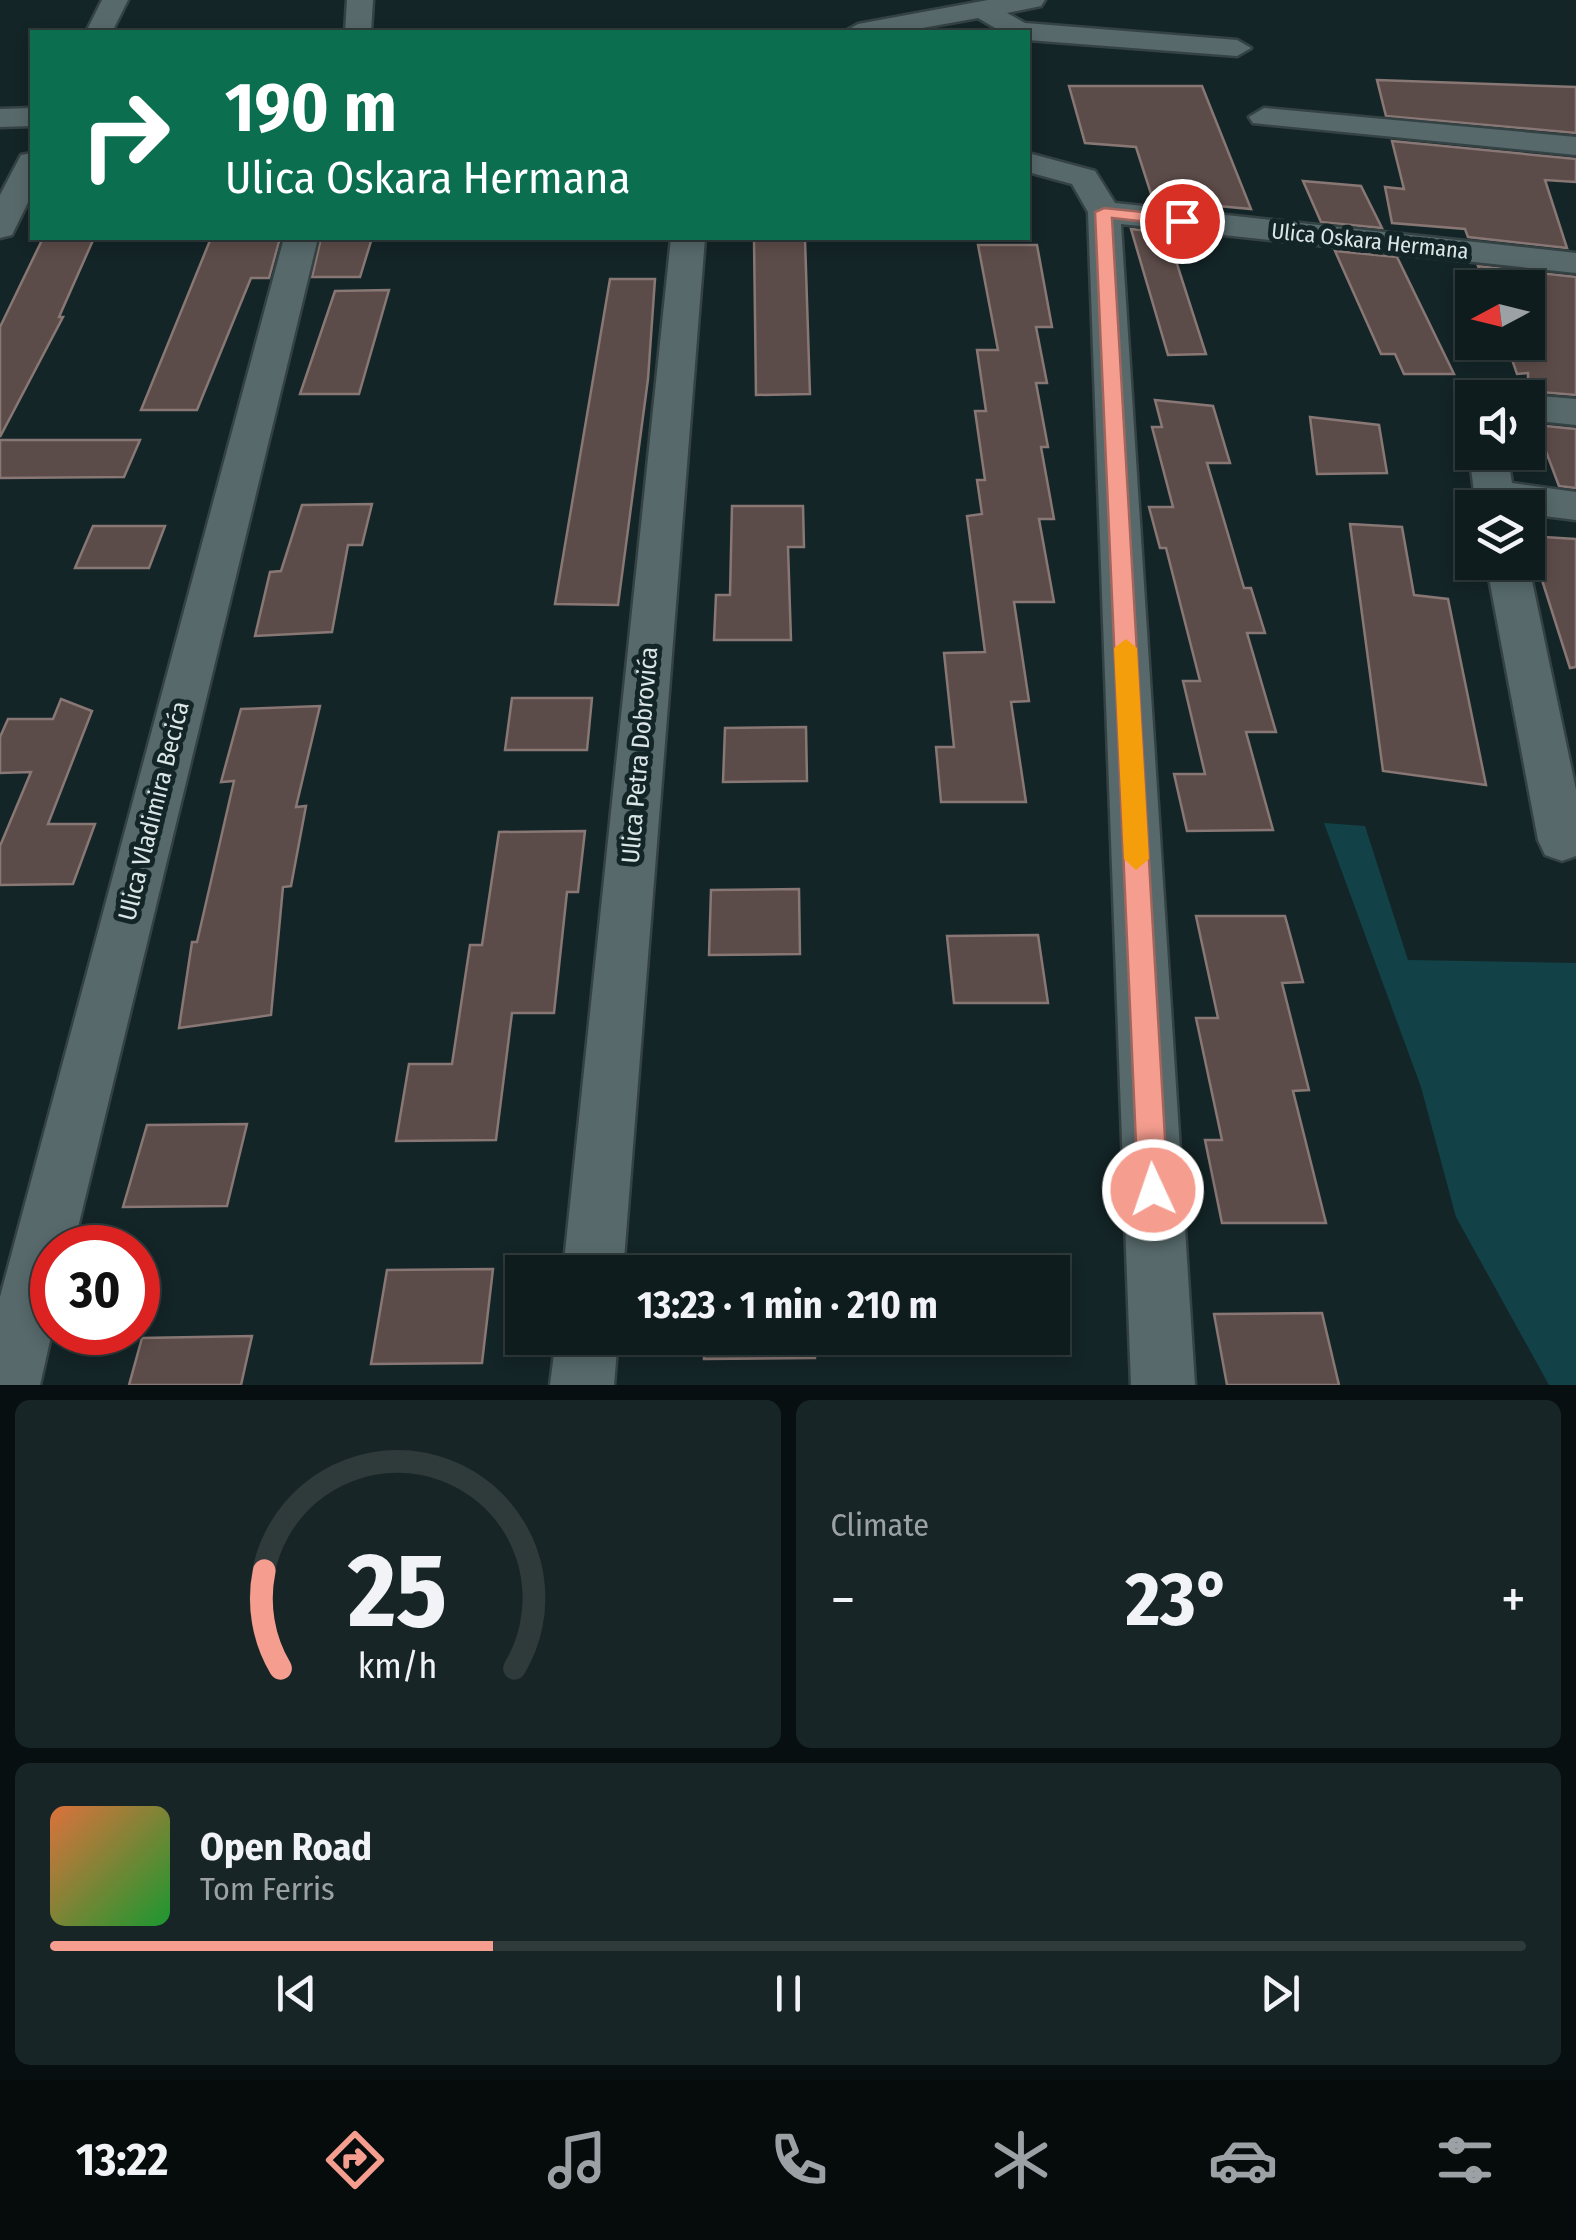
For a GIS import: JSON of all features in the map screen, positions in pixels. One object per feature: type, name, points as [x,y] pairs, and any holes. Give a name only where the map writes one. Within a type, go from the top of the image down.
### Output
[{"type":"street","points":[[99,30],[115,0]]},
{"type":"street","points":[[358,30],[360,0]]},
{"type":"street","points":[[869,30],[1032,0]]},
{"type":"street","points":[[984,10],[1018,30]]},
{"type":"street","points":[[1030,32],[1237,48]]},
{"type":"street","points":[[0,118],[30,117]]},
{"type":"street","points":[[1264,117],[1576,146]]},
{"type":"street","points":[[1030,163],[1084,178],[1104,212],[1163,1385]]},
{"type":"street","points":[[0,228],[30,166]]},
{"type":"street","name":"Ulica Oskara Hermana","points":[[1104,212],[1576,264]]},
{"type":"street","name":"Ulica Vladimira Becića","points":[[8,1385],[300,240]]},
{"type":"street","name":"Ulica Petra Dobrovića","points":[[595,1255],[688,240]]},
{"type":"street","points":[[1545,409],[1576,412]]},
{"type":"street","points":[[1545,504],[1576,506]]},
{"type":"street","points":[[1512,580],[1559,747],[1562,840]]},
{"type":"street","points":[[582,1385],[585,1355]]},
{"type":"shaded area","points":[[1324,823],[1365,826],[1408,960],[1576,963],[1576,1385],[1549,1385],[1456,1217],[1421,1087]]},
{"type":"building","points":[[1377,80],[1576,87],[1576,133],[1386,116]]},
{"type":"building","points":[[1069,86],[1202,86],[1251,209],[1153,200],[1136,147],[1085,143]]},
{"type":"building","points":[[1392,141],[1576,159],[1576,182],[1545,180],[1567,248],[1468,237],[1465,229],[1392,223],[1385,187],[1404,189]]},
{"type":"building","points":[[1303,181],[1361,186],[1382,228],[1321,222]]},
{"type":"building","points":[[1131,229],[1167,233],[1206,354],[1168,355]]},
{"type":"building","points":[[42,240],[93,240],[59,317],[63,317],[0,437],[0,327]]},
{"type":"building","points":[[210,240],[279,240],[269,278],[251,278],[197,410],[141,410]]},
{"type":"building","points":[[321,240],[371,240],[360,277],[312,277]]},
{"type":"building","points":[[754,240],[805,240],[810,394],[756,395]]},
{"type":"building","points":[[978,245],[1037,245],[1052,327],[1036,327],[1047,383],[1036,383],[1048,447],[1041,447],[1054,519],[1039,519],[1054,602],[1014,602],[1029,701],[1011,702],[1026,802],[941,802],[936,747],[954,747],[944,653],[985,652],[967,516],[982,514],[977,480],[985,480],[975,411],[986,411],[977,350],[998,350]]},
{"type":"building","points":[[1335,251],[1397,257],[1454,374],[1404,374],[1395,354],[1381,354]]},
{"type":"building","points":[[1478,266],[1514,270],[1479,270]]},
{"type":"building","points":[[1545,274],[1576,277],[1576,395],[1545,392],[1545,380],[1528,380],[1528,373],[1517,374],[1512,360],[1545,360]]},
{"type":"building","points":[[610,279],[655,279],[648,379],[618,605],[555,604]]},
{"type":"building","points":[[389,290],[359,394],[300,394],[335,291]]},
{"type":"building","points":[[1155,400],[1213,406],[1230,463],[1207,463],[1244,588],[1251,588],[1265,633],[1247,633],[1276,732],[1246,732],[1273,830],[1187,831],[1174,774],[1205,774],[1183,681],[1200,681],[1166,548],[1160,548],[1149,507],[1173,507],[1152,427],[1162,427]]},
{"type":"building","points":[[1310,417],[1379,425],[1387,473],[1317,474]]},
{"type":"building","points":[[1545,426],[1576,429],[1576,488],[1559,486],[1545,449]]},
{"type":"building","points":[[0,440],[140,440],[124,477],[0,478]]},
{"type":"building","points":[[372,504],[362,545],[348,545],[332,632],[255,636],[270,572],[281,571],[302,505]]},
{"type":"building","points":[[732,506],[803,506],[804,547],[788,547],[791,640],[714,640],[716,595],[730,595]]},
{"type":"building","points":[[1350,524],[1402,527],[1414,595],[1448,599],[1486,785],[1383,771]]},
{"type":"building","points":[[93,526],[165,526],[149,568],[75,568]]},
{"type":"building","points":[[1545,537],[1576,539],[1576,667],[1570,668],[1542,580]]},
{"type":"building","points":[[512,698],[592,698],[587,750],[505,750]]},
{"type":"building","points":[[61,699],[92,711],[48,824],[95,824],[73,884],[0,885],[0,846],[31,772],[0,773],[0,737],[8,719],[53,719]]},
{"type":"building","points":[[320,706],[296,807],[306,806],[291,886],[283,887],[271,1015],[179,1028],[192,942],[197,942],[234,781],[221,782],[241,709]]},
{"type":"building","points":[[806,727],[807,781],[723,782],[725,728]]},
{"type":"building","points":[[585,831],[578,892],[567,892],[554,1013],[512,1013],[496,1140],[396,1141],[409,1064],[452,1064],[470,945],[482,945],[499,832]]},
{"type":"building","points":[[799,889],[800,954],[709,955],[711,890]]},
{"type":"building","points":[[1196,916],[1285,916],[1303,982],[1282,983],[1309,1090],[1293,1091],[1326,1223],[1222,1223],[1205,1140],[1222,1140],[1196,1018],[1218,1018]]},
{"type":"building","points":[[1038,935],[1048,1003],[954,1003],[947,936]]},
{"type":"building","points":[[247,1124],[227,1206],[123,1207],[147,1125]]},
{"type":"building","points":[[493,1269],[482,1363],[371,1364],[387,1270]]},
{"type":"building","points":[[1322,1313],[1339,1385],[1227,1385],[1214,1314]]},
{"type":"building","points":[[252,1336],[241,1385],[129,1385],[137,1355],[160,1355],[160,1338]]},
{"type":"building","points":[[704,1355],[815,1358],[704,1359]]},
{"type":"slow traffic","points":[[1126,648],[1136,859]]},
{"type":"route","points":[[1153,1190],[1104,212],[1182,221]]}]
